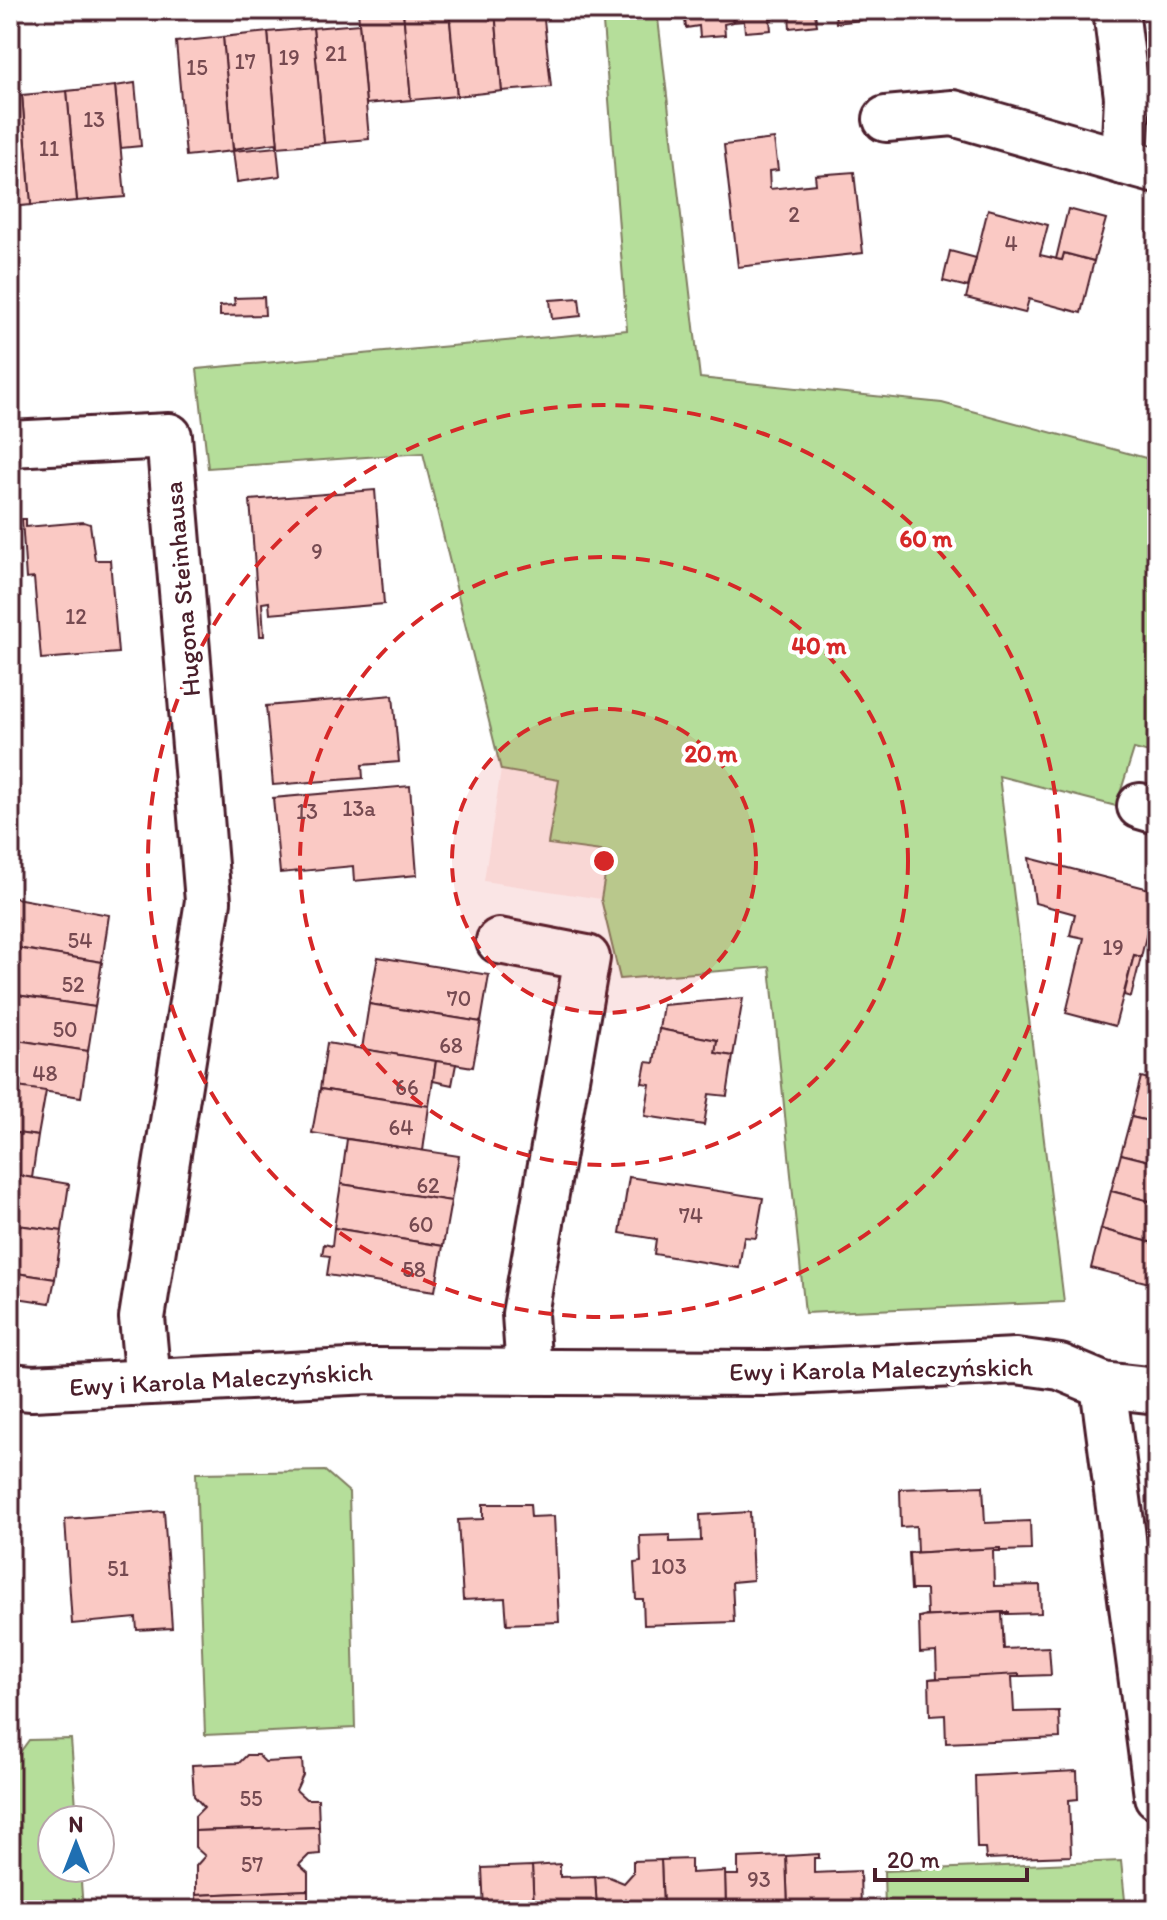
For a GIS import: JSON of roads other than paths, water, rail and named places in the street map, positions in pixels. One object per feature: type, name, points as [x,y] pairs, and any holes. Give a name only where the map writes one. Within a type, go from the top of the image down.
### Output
[{"type":"street","points":[[886,119],[953,113],[1140,167],[1116,10]]},
{"type":"street","name":"Hugona Steinhausa","points":[[10,444],[169,436],[208,901],[142,1318],[148,1382]]},
{"type":"street","points":[[499,941],[587,958],[525,1314],[529,1372]]},
{"type":"street","name":"Ewy i Karola Maleczyńskich","points":[[10,1386],[32,1388],[370,1371],[770,1373],[1016,1361],[1060,1367],[1103,1385],[1157,1391]]},
{"type":"street","points":[[1103,1385],[1157,1796]]}]
